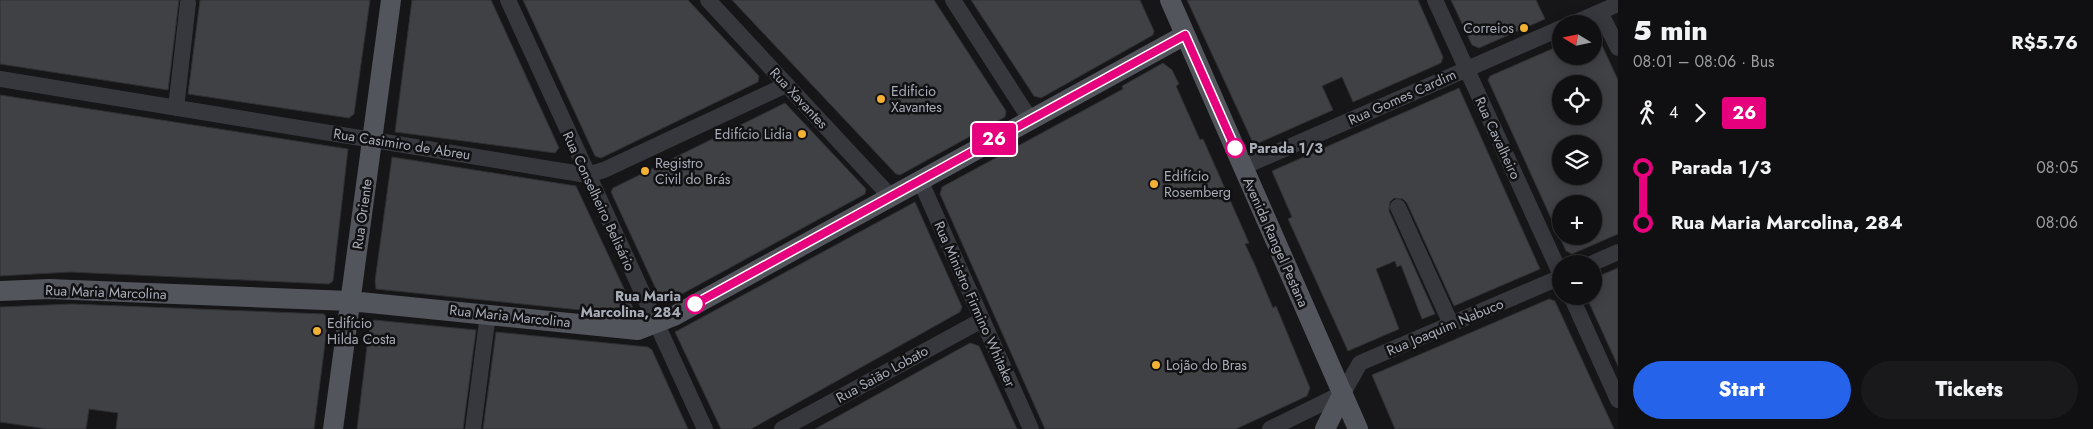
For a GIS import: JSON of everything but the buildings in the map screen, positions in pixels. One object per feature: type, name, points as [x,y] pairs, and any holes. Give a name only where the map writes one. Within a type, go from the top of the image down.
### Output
[{"type":"main road","name":"Rua Oriente","points":[[333,429],[391,0]]},
{"type":"main road","name":"Avenida Rangel Pestana","points":[[1170,0],[1358,429]]},
{"type":"main road","name":"Rua Maria Marcolina","points":[[0,291],[49,289],[350,301],[638,330],[655,324],[1185,35]]},
{"type":"main road","points":[[1325,429],[1343,393]]},
{"type":"street","name":"Rua Conselheiro Belisário","points":[[508,0],[655,324],[705,429]]},
{"type":"street","name":"Rua Xavantes","points":[[708,0],[890,196]]},
{"type":"street","points":[[953,0],[1030,119]]},
{"type":"street","name":"Rua Cavalheiro","points":[[1436,0],[1552,256]]},
{"type":"street","points":[[176,108],[188,3]]},
{"type":"street","points":[[1593,15],[1618,4]]},
{"type":"street","points":[[1600,12],[1618,48]]},
{"type":"street","name":"Rua Gomes Cardim","points":[[1243,167],[1552,32]]},
{"type":"street","name":"Rua Casimiro de Abreu","points":[[0,79],[373,138],[587,175],[604,170],[786,85]]},
{"type":"street","name":"Rua Ministro Firmino Whitaker","points":[[920,180],[1031,429]]},
{"type":"street","points":[[1398,207],[1450,324]]},
{"type":"street","points":[[1602,259],[1618,252]]},
{"type":"street","name":"Rua Joaquim Nabuco","points":[[1343,393],[1360,363],[1552,280]]},
{"type":"street","points":[[1575,305],[1618,400]]},
{"type":"street","points":[[474,429],[488,314]]},
{"type":"street","name":"Rua Saião Lobato","points":[[782,429],[982,320]]},
{"type":"street","points":[[1270,429],[1343,393]]},
{"type":"bus line","name":"26","points":[[695,304],[1185,35],[1235,148]]},
{"type":"place","name":"Correios","points":[[1524,28]]},
{"type":"place","name":"Edificio Xavantes","points":[[881,99]]},
{"type":"place","name":"Edifício Lidia","points":[[802,134]]},
{"type":"place","name":"Parada 1/3","points":[[1235,148]]},
{"type":"place","name":"Registro Civil do Brás","points":[[645,171]]},
{"type":"place","name":"Edifício Rosemberg","points":[[1154,184]]},
{"type":"place","name":"Rua Maria Marcolina, 284","points":[[695,304]]},
{"type":"place","name":"Edifício Hilda Costa","points":[[317,331]]},
{"type":"place","name":"Lojão do Bras","points":[[1156,365]]}]
